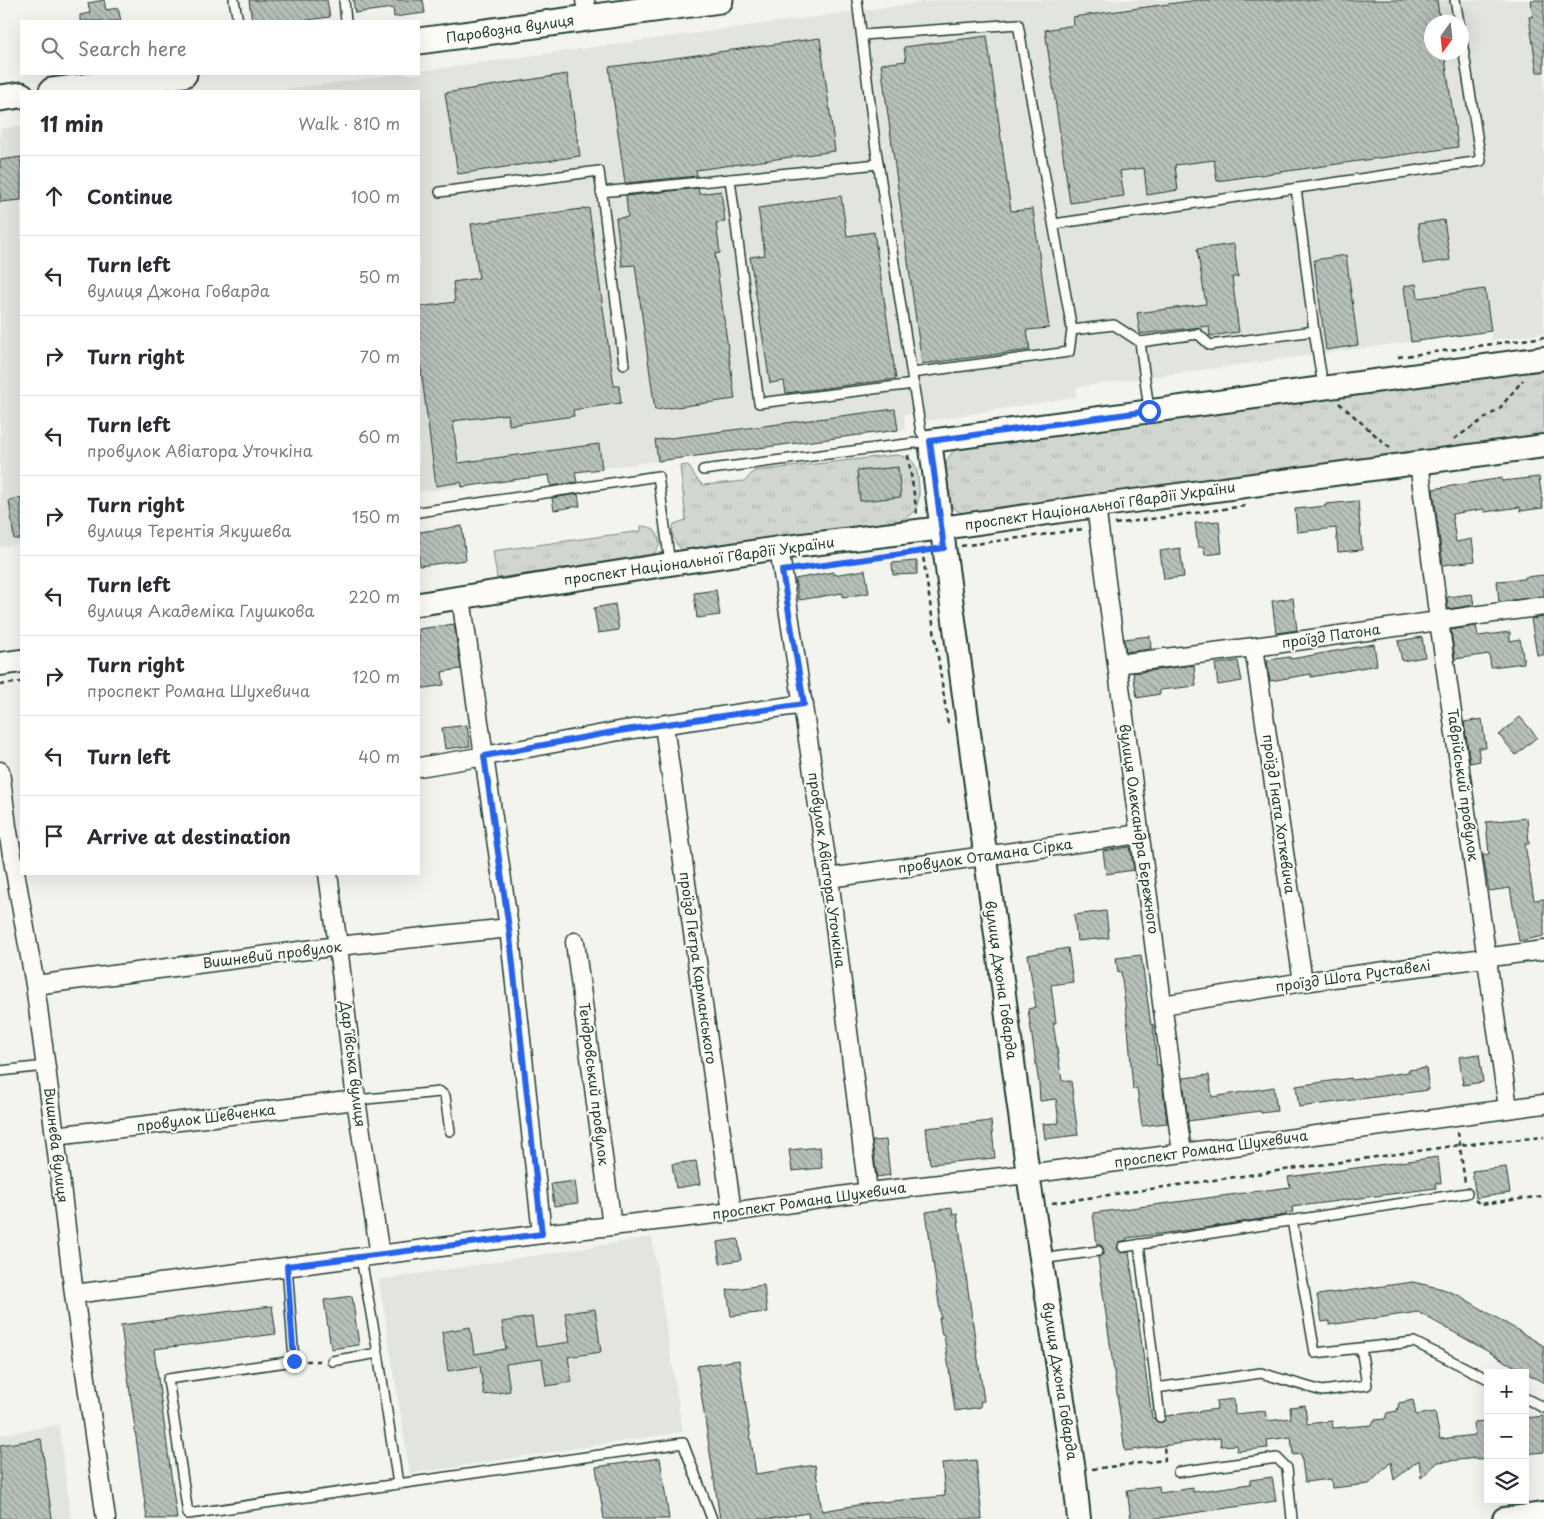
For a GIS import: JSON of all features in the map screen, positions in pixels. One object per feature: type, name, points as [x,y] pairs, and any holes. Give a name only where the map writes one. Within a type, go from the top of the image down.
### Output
[{"type":"main road","name":"Паровозна вулиця","points":[[420,41],[586,9],[720,0]]},
{"type":"main road","points":[[60,90],[176,75]]},
{"type":"main road","points":[[0,98],[20,95]]},
{"type":"street","points":[[930,441],[1541,358]]},
{"type":"street","name":"вулиця Джона Говарда","points":[[930,441],[932,540],[984,857],[1028,1174],[1074,1471],[1079,1519]]},
{"type":"street","name":"проспект Національної Гвардії України","points":[[420,604],[779,548],[932,540],[1098,516],[1419,462],[1544,446]]},
{"type":"street","name":"Таврійський провулок","points":[[1419,462],[1439,621],[1508,1108]]},
{"type":"street","name":"вулиця Олександра Бережного","points":[[1098,516],[1182,1153]]},
{"type":"street","name":"провулок Авіатора Уточкіна","points":[[779,548],[829,878],[868,1192]]},
{"type":"street","points":[[461,598],[509,928],[542,1234]]},
{"type":"street","name":"проїзд Патона","points":[[1117,664],[1254,647],[1544,606]]},
{"type":"street","name":"проїзд Гната Хоткевича","points":[[1254,647],[1303,982]]},
{"type":"street","points":[[0,664],[20,661]]},
{"type":"street","points":[[420,767],[664,725],[804,704]]},
{"type":"street","name":"проїзд Петра Карманського","points":[[664,725],[732,1212]]},
{"type":"street","name":"Вишнева вулиця","points":[[0,771],[35,985],[74,1294],[106,1519]]},
{"type":"street","name":"провулок Отамана Сірка","points":[[829,878],[1140,834]]},
{"type":"street","name":"Дар'ївська вулиця","points":[[328,875],[356,1100],[380,1255]]},
{"type":"street","name":"Вишневий провулок","points":[[35,985],[338,946],[509,928]]},
{"type":"street","name":"Тендровський провулок","points":[[576,942],[612,1226]]},
{"type":"street","name":"проїзд Шота Руставелі","points":[[1163,1005],[1303,982],[1544,950]]},
{"type":"street","name":"провулок Шевченка","points":[[55,1136],[356,1100]]},
{"type":"street","name":"проспект Романа Шухевича","points":[[74,1294],[542,1234],[732,1212],[868,1192],[1028,1174],[1508,1108],[1544,1106]]},
{"type":"street","points":[[1504,1519],[1544,1514]]},
{"type":"lane","points":[[234,0],[238,20]]},
{"type":"lane","points":[[344,0],[346,20]]},
{"type":"lane","points":[[857,0],[878,164],[921,432],[930,441]]},
{"type":"lane","points":[[1455,0],[1458,15]]},
{"type":"lane","points":[[862,35],[1018,24],[1072,330],[1069,352],[912,373]]},
{"type":"lane","points":[[1054,224],[1480,162],[1465,60]]},
{"type":"lane","points":[[602,192],[878,164]]},
{"type":"lane","points":[[440,192],[599,171],[624,364]]},
{"type":"lane","points":[[730,179],[759,403],[914,384]]},
{"type":"lane","points":[[1296,188],[1323,389]]},
{"type":"lane","points":[[1072,330],[1114,325],[1140,342],[1198,334],[1210,345],[1314,331]]},
{"type":"lane","points":[[1140,342],[1149,411]]},
{"type":"lane","points":[[702,470],[930,441]]},
{"type":"lane","points":[[420,512],[658,476],[670,564]]},
{"type":"lane","points":[[0,1071],[45,1066]]},
{"type":"lane","points":[[356,1100],[440,1092],[445,1096],[450,1132]]},
{"type":"lane","points":[[1123,1247],[1467,1193]]},
{"type":"lane","points":[[1292,1220],[1315,1354],[1414,1342],[1484,1377]]},
{"type":"lane","points":[[1139,1244],[1160,1417]]},
{"type":"lane","points":[[1041,1259],[1098,1250]]},
{"type":"lane","points":[[361,1258],[398,1484]]},
{"type":"lane","points":[[287,1266],[294,1361],[168,1379],[188,1514],[683,1443],[712,1519]]},
{"type":"lane","points":[[1156,1388],[1261,1373],[1322,1391],[1367,1385],[1360,1348]]},
{"type":"lane","points":[[332,1361],[378,1353]]},
{"type":"lane","points":[[1529,1400],[1544,1408]]},
{"type":"lane","points":[[1178,1472],[1277,1458],[1287,1468],[1292,1519]]},
{"type":"path","points":[[1451,441],[1498,408],[1541,358]]},
{"type":"path","points":[[1323,389],[1393,450]]},
{"type":"path","points":[[907,444],[932,540],[948,725]]},
{"type":"path","points":[[782,571],[932,540],[1098,516],[1246,506]]},
{"type":"path","points":[[0,684],[20,682]]},
{"type":"path","points":[[1456,1115],[1467,1193],[1480,1204],[1544,1196]]},
{"type":"path","points":[[1033,1205],[1460,1145],[1544,1137]]},
{"type":"path","points":[[294,1361],[332,1361]]},
{"type":"path","points":[[1074,1471],[1165,1460],[1164,1445]]},
{"type":"shaded area","points":[[938,0],[1544,0],[1544,333],[1492,340],[1490,331],[1076,387],[1076,397],[926,421],[923,411],[904,415],[905,429],[420,492],[420,90],[280,90],[393,75],[420,75],[420,71]]},
{"type":"shaded area","points":[[20,126],[20,544],[0,547],[0,129]]},
{"type":"shaded area","points":[[652,1237],[683,1432],[410,1474],[379,1280]]},
{"type":"shaded area","points":[[59,1425],[71,1519],[0,1519],[0,1435]]},
{"type":"green space","points":[[1544,366],[1544,437],[966,515],[953,507],[945,488],[944,480],[948,459],[953,452],[961,447]]},
{"type":"green space","points":[[895,455],[905,457],[913,462],[918,478],[919,494],[917,506],[914,511],[903,519],[895,522],[687,553],[674,541],[672,533],[674,524],[686,520],[680,466],[688,465],[703,485],[745,481],[754,471]]},
{"type":"green space","points":[[641,526],[650,527],[658,537],[660,545],[652,557],[497,578],[493,551],[641,531]]},
{"type":"building","points":[[104,0],[106,10],[118,8],[121,20],[80,20],[80,15],[90,13],[88,3]]},
{"type":"building","points":[[249,0],[327,0],[330,17],[308,20],[252,20]]},
{"type":"building","points":[[353,0],[423,0],[425,13],[394,17],[393,8],[355,13]]},
{"type":"building","points":[[1198,0],[1437,0],[1439,15],[1424,15],[1424,60],[1445,60],[1458,147],[1217,181],[1214,160],[1175,165],[1178,190],[1147,195],[1144,168],[1120,171],[1124,196],[1070,203],[1045,30],[1074,25],[1073,17]]},
{"type":"building","points":[[1531,0],[1544,0],[1544,72],[1537,72],[1529,17],[1533,16]]},
{"type":"building","points":[[987,36],[1011,211],[1033,209],[1049,328],[1027,330],[1030,350],[922,364],[881,64],[906,61],[904,47]]},
{"type":"building","points":[[820,38],[835,151],[696,170],[697,176],[625,183],[609,67]]},
{"type":"building","points":[[567,74],[580,156],[458,174],[445,93]]},
{"type":"building","points":[[20,157],[20,200],[0,202],[0,160]]},
{"type":"building","points":[[698,188],[699,194],[721,191],[725,222],[716,223],[720,253],[715,254],[735,399],[655,410],[635,265],[622,266],[616,218],[628,217],[626,196]]},
{"type":"building","points":[[841,196],[847,236],[874,232],[896,379],[786,393],[784,381],[770,383],[750,257],[765,255],[758,208]]},
{"type":"building","points":[[589,208],[614,386],[619,386],[621,403],[573,410],[574,416],[509,425],[508,414],[453,421],[458,463],[599,444],[602,469],[575,472],[577,482],[551,486],[549,475],[462,487],[461,482],[436,486],[420,362],[420,307],[455,302],[453,282],[479,278],[471,224]]},
{"type":"building","points":[[1444,220],[1450,260],[1423,264],[1418,224]]},
{"type":"building","points":[[1234,244],[1238,277],[1232,277],[1239,332],[1210,336],[1209,326],[1140,334],[1137,313],[1206,304],[1197,249]]},
{"type":"building","points":[[1346,255],[1358,345],[1326,350],[1314,260]]},
{"type":"building","points":[[1416,284],[1418,298],[1485,289],[1491,331],[1411,342],[1404,286]]},
{"type":"building","points":[[895,409],[898,430],[658,461],[655,440]]},
{"type":"building","points":[[898,467],[901,497],[860,501],[857,471]]},
{"type":"building","points":[[1539,477],[1543,508],[1520,511],[1520,507],[1485,512],[1484,509],[1452,514],[1456,542],[1472,539],[1475,561],[1443,565],[1433,489],[1502,478],[1502,481]]},
{"type":"building","points":[[578,494],[580,506],[554,510],[552,498]]},
{"type":"building","points":[[20,498],[20,539],[14,539],[9,500]]},
{"type":"building","points":[[1358,501],[1362,550],[1338,552],[1336,528],[1297,532],[1295,509]]},
{"type":"building","points":[[1219,521],[1222,553],[1205,555],[1204,547],[1198,547],[1195,523]]},
{"type":"building","points":[[462,526],[466,560],[420,566],[420,532]]},
{"type":"building","points":[[1180,548],[1184,577],[1164,579],[1160,551]]},
{"type":"building","points":[[917,561],[917,574],[893,575],[892,563]]},
{"type":"building","points":[[865,570],[869,593],[843,597],[843,593],[799,600],[795,579],[833,572],[833,575]]},
{"type":"building","points":[[1544,575],[1544,596],[1499,602],[1497,581],[1525,579],[1525,577]]},
{"type":"building","points":[[716,590],[720,615],[697,618],[694,593]]},
{"type":"building","points":[[1472,594],[1474,605],[1448,609],[1447,597]]},
{"type":"building","points":[[1293,598],[1297,630],[1276,633],[1272,601]]},
{"type":"building","points":[[615,604],[619,630],[598,633],[594,608]]},
{"type":"building","points":[[1544,617],[1544,655],[1537,655],[1531,619]]},
{"type":"building","points":[[454,624],[461,669],[442,672],[444,685],[420,689],[420,629]]},
{"type":"building","points":[[1476,626],[1478,636],[1510,632],[1510,641],[1520,639],[1524,663],[1491,667],[1489,654],[1455,659],[1451,630]]},
{"type":"building","points":[[1150,636],[1151,649],[1126,652],[1124,639]]},
{"type":"building","points":[[1422,637],[1425,657],[1402,661],[1398,641]]},
{"type":"building","points":[[1374,644],[1377,665],[1311,677],[1311,674],[1270,681],[1267,660],[1290,657],[1291,659]]},
{"type":"building","points":[[1238,661],[1242,681],[1218,685],[1215,664]]},
{"type":"building","points":[[1194,665],[1196,686],[1160,690],[1160,694],[1137,698],[1133,673]]},
{"type":"building","points":[[1520,717],[1537,737],[1516,755],[1499,735]]},
{"type":"building","points":[[1482,719],[1486,748],[1478,748],[1480,761],[1470,763],[1464,722]]},
{"type":"building","points":[[467,725],[470,746],[445,749],[442,728]]},
{"type":"building","points":[[1527,818],[1529,844],[1525,844],[1534,900],[1544,899],[1544,936],[1519,941],[1510,888],[1489,891],[1483,855],[1489,854],[1486,822]]},
{"type":"building","points":[[1130,847],[1134,870],[1106,874],[1103,851]]},
{"type":"building","points":[[1106,911],[1109,938],[1077,941],[1074,915]]},
{"type":"building","points":[[1068,948],[1073,982],[1051,985],[1056,1023],[1053,1023],[1062,1081],[1071,1081],[1078,1135],[1045,1139],[1043,1124],[1059,1123],[1056,1099],[1040,1101],[1028,1009],[1036,1007],[1028,955]]},
{"type":"building","points":[[1141,955],[1151,1025],[1153,1024],[1157,1065],[1160,1065],[1167,1123],[1142,1126],[1137,1088],[1133,1089],[1121,972],[1118,973],[1116,958]]},
{"type":"building","points":[[1479,1054],[1483,1082],[1463,1085],[1459,1057]]},
{"type":"building","points":[[1426,1068],[1429,1090],[1299,1107],[1296,1086],[1351,1078],[1352,1080]]},
{"type":"building","points":[[1209,1075],[1212,1097],[1274,1087],[1277,1111],[1261,1113],[1260,1111],[1188,1121],[1183,1078]]},
{"type":"building","points":[[991,1121],[995,1158],[930,1164],[926,1128]]},
{"type":"building","points":[[886,1140],[890,1175],[877,1177],[872,1141]]},
{"type":"building","points":[[820,1147],[822,1168],[792,1171],[789,1150]]},
{"type":"building","points":[[1438,1157],[1441,1183],[1435,1184],[1436,1188],[1292,1207],[1293,1212],[1286,1213],[1286,1215],[1127,1238],[1127,1240],[1119,1242],[1117,1248],[1121,1253],[1129,1252],[1152,1418],[1157,1422],[1163,1422],[1166,1416],[1217,1409],[1216,1401],[1234,1399],[1235,1414],[1265,1411],[1267,1421],[1291,1418],[1290,1407],[1305,1405],[1307,1424],[1332,1421],[1333,1428],[1372,1425],[1374,1420],[1385,1419],[1387,1413],[1397,1411],[1399,1403],[1413,1400],[1416,1415],[1435,1412],[1440,1439],[1475,1435],[1473,1423],[1484,1422],[1484,1458],[1438,1462],[1421,1478],[1419,1460],[1394,1480],[1391,1462],[1369,1484],[1332,1488],[1331,1479],[1305,1482],[1301,1454],[1293,1455],[1291,1437],[1267,1440],[1268,1448],[1237,1451],[1236,1445],[1221,1446],[1220,1438],[1125,1451],[1098,1257],[1104,1254],[1104,1250],[1101,1245],[1097,1245],[1093,1213],[1290,1187],[1288,1177]]},
{"type":"building","points":[[696,1161],[700,1184],[676,1188],[672,1164]]},
{"type":"building","points":[[1506,1167],[1510,1193],[1476,1198],[1472,1171]]},
{"type":"building","points":[[575,1181],[578,1203],[554,1206],[551,1184]]},
{"type":"building","points":[[952,1208],[953,1214],[957,1213],[984,1401],[980,1402],[981,1407],[955,1411],[944,1335],[942,1335],[939,1318],[941,1318],[926,1212]]},
{"type":"building","points":[[738,1239],[741,1260],[720,1263],[717,1242]]},
{"type":"building","points":[[1413,1282],[1443,1289],[1460,1296],[1544,1346],[1544,1383],[1529,1375],[1529,1369],[1519,1369],[1418,1312],[1329,1325],[1329,1321],[1322,1322],[1317,1295]]},
{"type":"building","points":[[764,1285],[767,1312],[731,1316],[727,1290]]},
{"type":"building","points":[[352,1296],[359,1345],[331,1349],[324,1300]]},
{"type":"building","points":[[272,1306],[276,1334],[154,1349],[177,1519],[147,1519],[121,1325]]},
{"type":"building","points":[[595,1309],[601,1352],[568,1357],[572,1382],[546,1386],[542,1359],[506,1364],[510,1391],[484,1395],[480,1366],[448,1371],[442,1332],[470,1327],[474,1354],[506,1349],[502,1322],[532,1317],[536,1347],[570,1342],[565,1313]]},
{"type":"building","points":[[739,1360],[756,1474],[815,1465],[822,1511],[870,1503],[945,1496],[942,1463],[976,1460],[982,1519],[809,1519],[808,1513],[770,1519],[720,1519],[697,1366]]},
{"type":"building","points":[[1544,1416],[1544,1452],[1529,1454],[1529,1418]]},
{"type":"building","points":[[41,1439],[52,1519],[0,1519],[0,1445]]},
{"type":"building","points":[[660,1458],[669,1519],[604,1519],[596,1467]]},
{"type":"building","points":[[1272,1477],[1276,1501],[1152,1519],[1131,1519],[1127,1490],[1159,1486],[1160,1493],[1193,1488],[1193,1492],[1250,1484],[1250,1480]]},
{"type":"route","points":[[294,1361],[287,1266],[542,1234],[509,928],[484,756],[619,731],[804,704],[782,571],[944,548],[930,441],[1149,411]]}]
